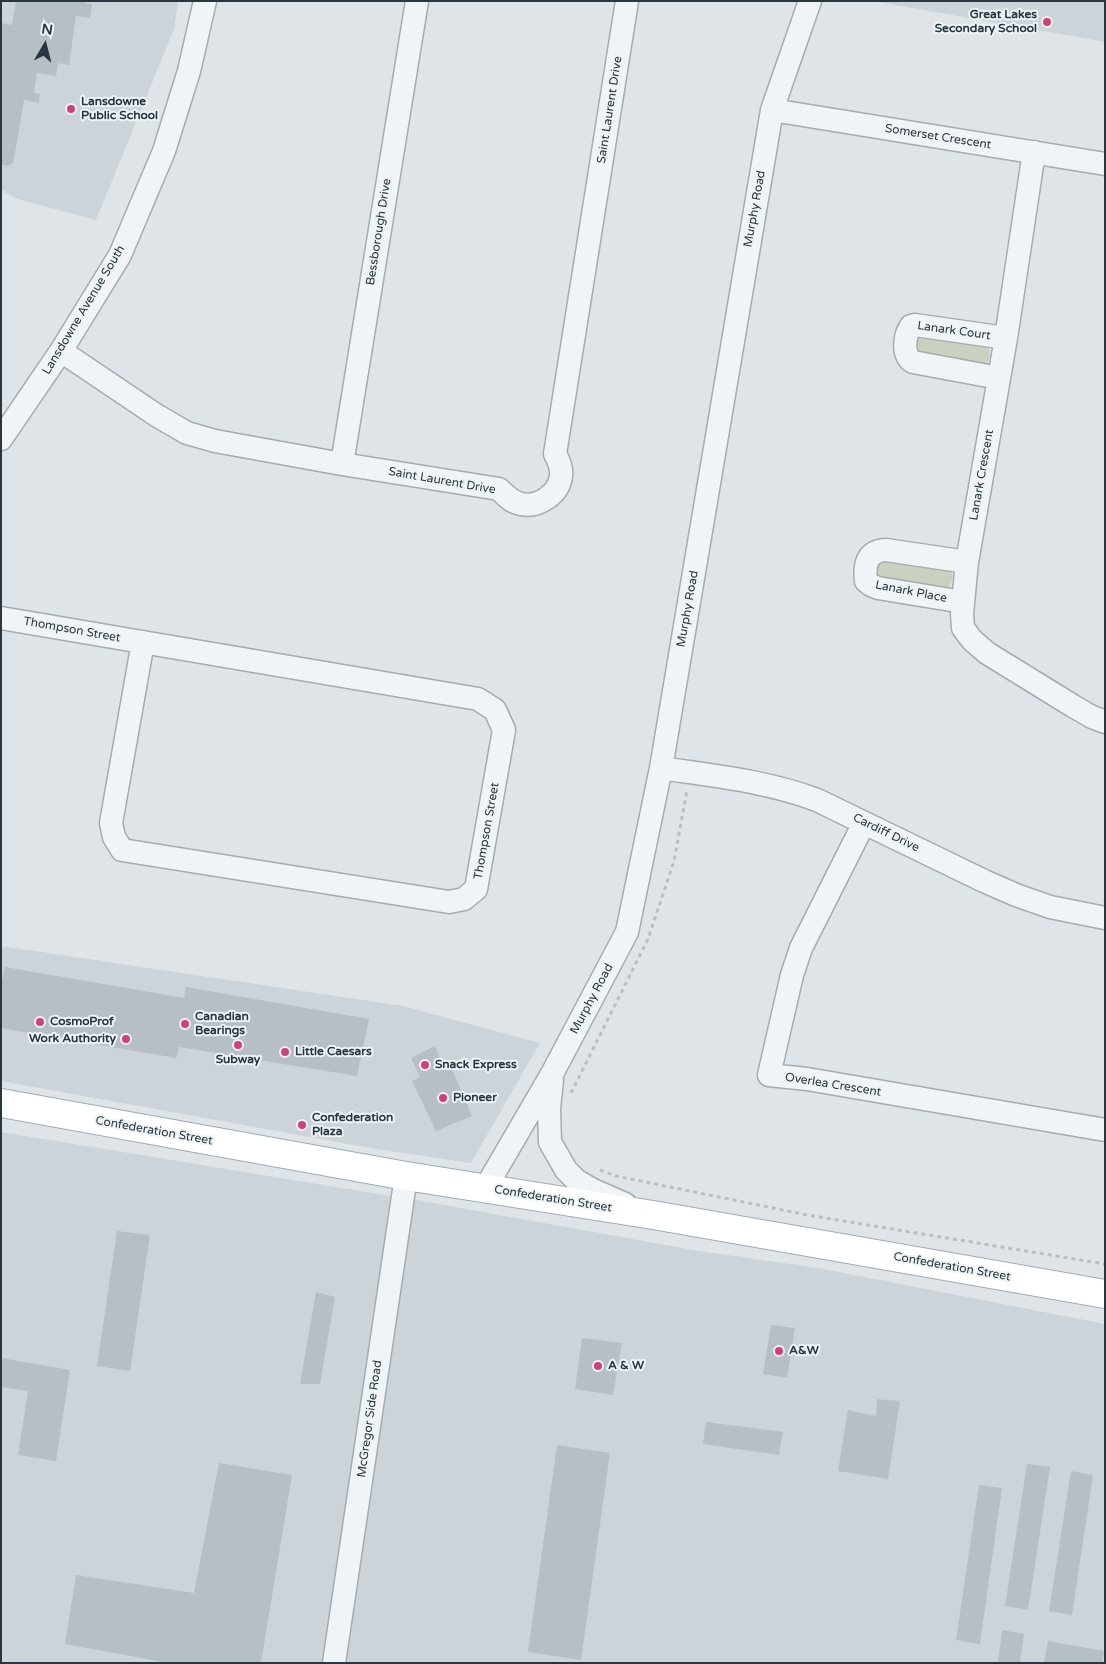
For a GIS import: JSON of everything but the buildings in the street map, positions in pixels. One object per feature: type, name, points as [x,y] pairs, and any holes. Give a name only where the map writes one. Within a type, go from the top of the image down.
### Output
[{"type":"main road","name":"Confederation Street","points":[[1,1103],[406,1176],[486,1187],[653,1215],[1105,1294]]},
{"type":"street","name":"Lansdowne Avenue South","points":[[1,439],[61,351],[120,255],[164,151],[189,72],[205,1]]},
{"type":"street","name":"Bessborough Drive","points":[[342,464],[416,1]]},
{"type":"street","name":"Saint Laurent Drive","points":[[61,351],[156,415],[187,432],[215,441],[342,464],[499,489],[508,498],[521,504],[535,504],[547,499],[556,489],[561,476],[561,464],[555,454],[627,1]]},
{"type":"street","name":"Murphy Road","points":[[486,1187],[554,1072],[627,932],[661,768],[772,110],[810,1]]},
{"type":"street","name":"Somerset Crescent","points":[[772,110],[1105,164]]},
{"type":"street","name":"Lanark Crescent","points":[[1034,152],[1006,338],[967,562],[962,613],[963,628],[972,640],[987,653],[1073,706],[1105,722]]},
{"type":"street","name":"Lanark Court","points":[[999,378],[912,362],[905,353],[908,329],[915,325],[1006,338]]},
{"type":"street","name":"Lanark Place","points":[[963,602],[878,588],[866,580],[865,573],[868,558],[878,550],[967,562]]},
{"type":"street","name":"Thompson Street","points":[[1,618],[143,642],[478,699],[495,710],[504,730],[476,889],[464,899],[449,902],[122,850],[114,837],[111,823],[143,642]]},
{"type":"street","name":"Cardiff Drive","points":[[661,768],[749,780],[783,788],[817,800],[984,882],[1016,895],[1050,906],[1105,918]]},
{"type":"street","name":"Overlea Crescent","points":[[864,823],[801,948],[792,974],[769,1075],[1105,1130]]},
{"type":"street","points":[[554,1072],[549,1108],[550,1142],[566,1170],[577,1181],[593,1190],[653,1215]]},
{"type":"street","name":"McGregor Side Road","points":[[334,1663],[406,1176]]},
{"type":"path","points":[[569,1101],[570,1093],[648,939],[674,861],[690,772]]},
{"type":"path","points":[[591,1167],[616,1176],[807,1215],[1105,1264]]},
{"type":"shaded area","name":"Lansdowne Public School","points":[[1,1],[178,1],[174,29],[96,220],[14,198],[1,189]]},
{"type":"shaded area","name":"Great Lakes Secondary School","points":[[872,1],[1105,1],[1105,42]]},
{"type":"shaded area","points":[[1,946],[403,1006],[540,1043],[471,1163],[376,1149],[1,1081]]},
{"type":"shaded area","points":[[1,1132],[433,1203],[699,1251],[818,1268],[1105,1324],[1105,1663],[1,1663]]},
{"type":"green space","points":[[919,335],[988,347],[989,359],[985,366],[916,355],[915,338]]},
{"type":"green space","points":[[877,560],[951,570],[952,581],[946,589],[878,577],[875,573]]},
{"type":"place","name":"Great Lakes Secondary School","points":[[1047,22]]},
{"type":"place","name":"Lansdowne Public School","points":[[71,109]]},
{"type":"place","name":"CosmoProf","points":[[40,1022]]},
{"type":"place","name":"Canadian Bearings","points":[[185,1024]]},
{"type":"place","name":"Work Authority","points":[[126,1039]]},
{"type":"place","name":"Subway","points":[[238,1045]]},
{"type":"place","name":"Little Caesars","points":[[285,1052]]},
{"type":"place","name":"Snack Express","points":[[425,1065]]},
{"type":"place","name":"Pioneer","points":[[443,1098]]},
{"type":"place","name":"Confederation Plaza","points":[[302,1125]]},
{"type":"place","name":"A&W","points":[[779,1351]]},
{"type":"place","name":"A & W","points":[[598,1366]]}]
